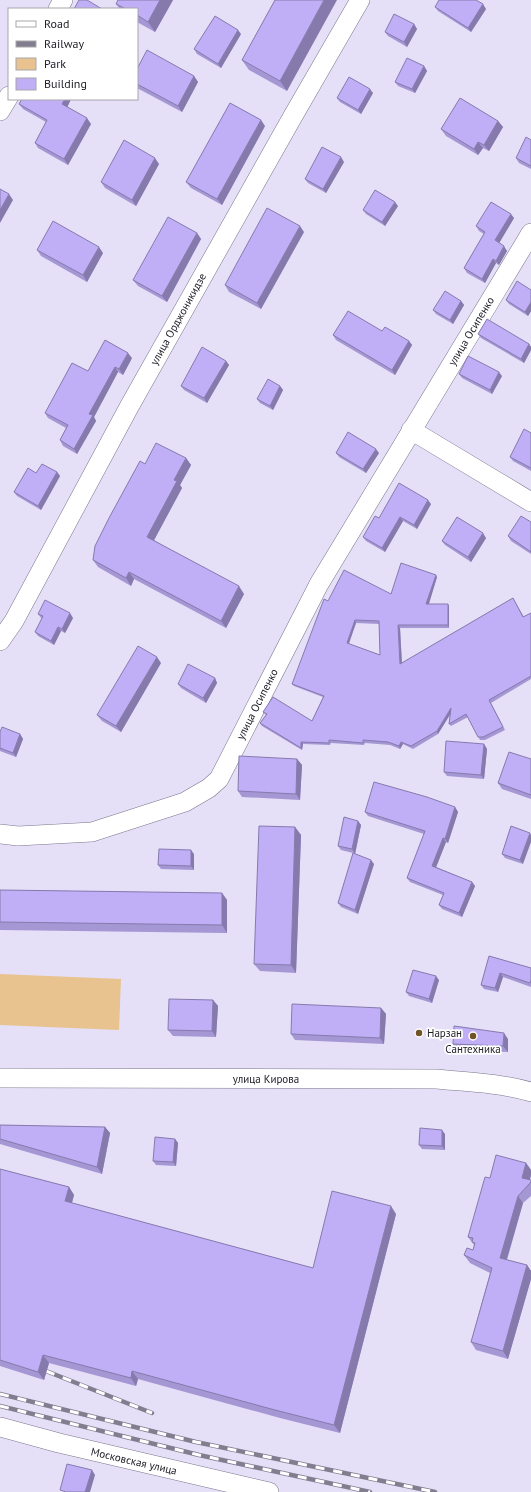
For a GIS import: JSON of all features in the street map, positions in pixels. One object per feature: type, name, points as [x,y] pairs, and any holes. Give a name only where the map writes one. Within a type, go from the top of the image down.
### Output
[{"type":"street","name":"улица Орджоникидзе","points":[[0,641],[14,621],[137,393],[360,0]]},
{"type":"street","points":[[0,111],[8,98]]},
{"type":"street","name":"улица Осипенко","points":[[0,834],[18,836],[92,832],[185,802],[209,788],[218,780],[319,584],[531,233]]},
{"type":"street","points":[[411,430],[531,502]]},
{"type":"street","name":"улица Кирова","points":[[0,1078],[436,1079],[475,1082],[516,1088],[531,1092]]},
{"type":"street","name":"Московская улица","points":[[0,1427],[59,1443],[270,1492]]},
{"type":"green space","points":[[0,974],[121,979],[119,1030],[0,1025]]},
{"type":"building","points":[[79,0],[87,0],[100,8],[75,8]]},
{"type":"building","points":[[118,0],[160,0],[148,22],[138,16],[138,8],[124,8],[116,4]]},
{"type":"building","points":[[275,0],[324,0],[280,81],[242,60]]},
{"type":"building","points":[[439,0],[476,0],[483,4],[468,28],[435,7]]},
{"type":"building","points":[[394,14],[414,24],[404,42],[385,32]]},
{"type":"building","points":[[215,16],[238,30],[218,64],[194,49]]},
{"type":"building","points":[[147,50],[194,76],[178,106],[138,85],[138,67]]},
{"type":"building","points":[[407,58],[424,66],[412,89],[395,82]]},
{"type":"building","points":[[349,77],[370,89],[358,110],[337,98]]},
{"type":"building","points":[[460,98],[498,121],[484,145],[478,142],[474,149],[441,129]]},
{"type":"building","points":[[21,100],[64,100],[62,104],[87,118],[64,159],[35,143],[47,120],[19,104]]},
{"type":"building","points":[[230,103],[261,120],[217,199],[186,182]]},
{"type":"building","points":[[526,137],[531,140],[531,166],[516,158]]},
{"type":"building","points":[[124,140],[155,158],[132,200],[101,182]]},
{"type":"building","points":[[322,147],[341,157],[323,189],[305,179]]},
{"type":"building","points":[[0,189],[9,194],[0,210]]},
{"type":"building","points":[[375,190],[395,202],[382,222],[363,210]]},
{"type":"building","points":[[491,202],[511,214],[495,240],[504,246],[496,261],[493,259],[482,279],[464,268],[485,232],[476,226]]},
{"type":"building","points":[[267,208],[300,226],[257,303],[225,285]]},
{"type":"building","points":[[168,217],[197,233],[162,296],[133,280]]},
{"type":"building","points":[[53,221],[99,247],[83,275],[37,250]]},
{"type":"building","points":[[517,281],[531,290],[531,302],[525,312],[506,300]]},
{"type":"building","points":[[445,291],[461,301],[450,320],[433,310]]},
{"type":"building","points":[[348,311],[382,331],[385,327],[409,341],[392,370],[333,335]]},
{"type":"building","points":[[487,319],[529,344],[521,359],[478,334]]},
{"type":"building","points":[[105,340],[128,353],[119,369],[115,367],[89,414],[93,415],[74,449],[60,440],[68,425],[45,413],[72,363],[88,371]]},
{"type":"building","points":[[202,347],[226,361],[204,398],[181,386]]},
{"type":"building","points":[[468,356],[499,372],[490,390],[459,374]]},
{"type":"building","points":[[268,379],[280,386],[270,406],[257,399]]},
{"type":"building","points":[[524,429],[531,433],[531,468],[510,457]]},
{"type":"building","points":[[348,432],[376,449],[363,469],[336,453]]},
{"type":"building","points":[[156,443],[186,458],[174,480],[177,481],[147,537],[239,586],[221,621],[129,572],[126,578],[93,560],[95,546],[109,518],[140,461],[145,464]]},
{"type":"building","points":[[42,464],[57,472],[38,506],[14,492],[28,468],[36,473]]},
{"type":"building","points":[[399,483],[428,500],[414,525],[400,517],[382,548],[363,537],[375,516],[379,518]]},
{"type":"building","points":[[521,516],[531,522],[531,552],[508,536]]},
{"type":"building","points":[[457,517],[483,533],[468,557],[442,541]]},
{"type":"building","points":[[401,563],[436,575],[426,604],[448,604],[448,625],[398,625],[400,664],[513,598],[523,617],[531,613],[531,676],[489,700],[503,727],[483,737],[478,737],[466,714],[449,724],[451,708],[437,731],[411,746],[401,742],[399,746],[388,742],[363,740],[363,743],[329,740],[329,743],[301,742],[301,748],[260,723],[267,714],[263,712],[273,697],[312,721],[324,696],[292,684],[324,599],[328,601],[344,570],[391,594]],"holes":[[[355,620],[379,621],[380,655],[347,643]]]},
{"type":"building","points":[[45,600],[70,613],[62,629],[58,627],[51,641],[35,632],[43,616],[38,614]]},
{"type":"building","points":[[138,646],[157,657],[116,726],[97,715]]},
{"type":"building","points":[[188,664],[215,678],[203,698],[178,684]]},
{"type":"building","points":[[2,727],[20,734],[13,753],[0,748],[0,732]]},
{"type":"building","points":[[446,741],[484,744],[481,775],[444,772]]},
{"type":"building","points":[[509,752],[531,759],[531,795],[498,783]]},
{"type":"building","points":[[239,756],[297,759],[296,794],[238,791]]},
{"type":"building","points":[[374,782],[427,797],[455,807],[445,839],[443,838],[432,866],[472,882],[459,913],[439,905],[444,893],[407,878],[425,831],[365,812]]},
{"type":"building","points":[[344,817],[358,821],[352,849],[338,846]]},
{"type":"building","points":[[259,826],[295,827],[291,965],[254,964]]},
{"type":"building","points":[[511,826],[530,833],[520,860],[502,854]]},
{"type":"building","points":[[159,849],[191,850],[191,866],[158,865]]},
{"type":"building","points":[[353,853],[371,860],[355,910],[338,903]]},
{"type":"building","points":[[0,890],[222,893],[222,925],[0,922]]},
{"type":"building","points":[[489,956],[531,968],[530,983],[500,973],[495,988],[481,985]]},
{"type":"building","points":[[413,970],[436,976],[429,999],[406,992]]},
{"type":"building","points":[[169,999],[213,1000],[212,1031],[168,1030]]},
{"type":"building","points":[[292,1004],[381,1008],[380,1038],[291,1034]]},
{"type":"building","points":[[454,1026],[504,1033],[503,1046],[453,1044]]},
{"type":"building","points":[[0,1125],[105,1127],[97,1167],[0,1139]]},
{"type":"building","points":[[420,1128],[442,1130],[442,1146],[419,1145]]},
{"type":"building","points":[[155,1137],[175,1139],[173,1162],[153,1161]]},
{"type":"building","points":[[496,1155],[526,1163],[522,1178],[531,1180],[531,1182],[518,1196],[500,1258],[527,1265],[503,1351],[471,1342],[492,1268],[464,1255],[467,1248],[473,1250],[475,1243],[472,1242],[473,1238],[468,1237],[485,1177],[490,1178]]},
{"type":"building","points":[[0,1169],[69,1187],[65,1201],[313,1268],[332,1191],[391,1206],[334,1425],[132,1371],[131,1378],[43,1355],[38,1372],[0,1360]]},
{"type":"building","points":[[67,1464],[92,1470],[85,1492],[66,1492],[60,1490]]},
{"type":"railway","points":[[46,1371],[152,1413]]},
{"type":"railway","points":[[0,1394],[196,1442],[435,1492]]},
{"type":"railway","points":[[0,1406],[199,1455],[370,1492]]},
{"type":"place","name":"Нарзан","points":[[419,1033]]},
{"type":"place","name":"Сантехника","points":[[473,1036]]}]
